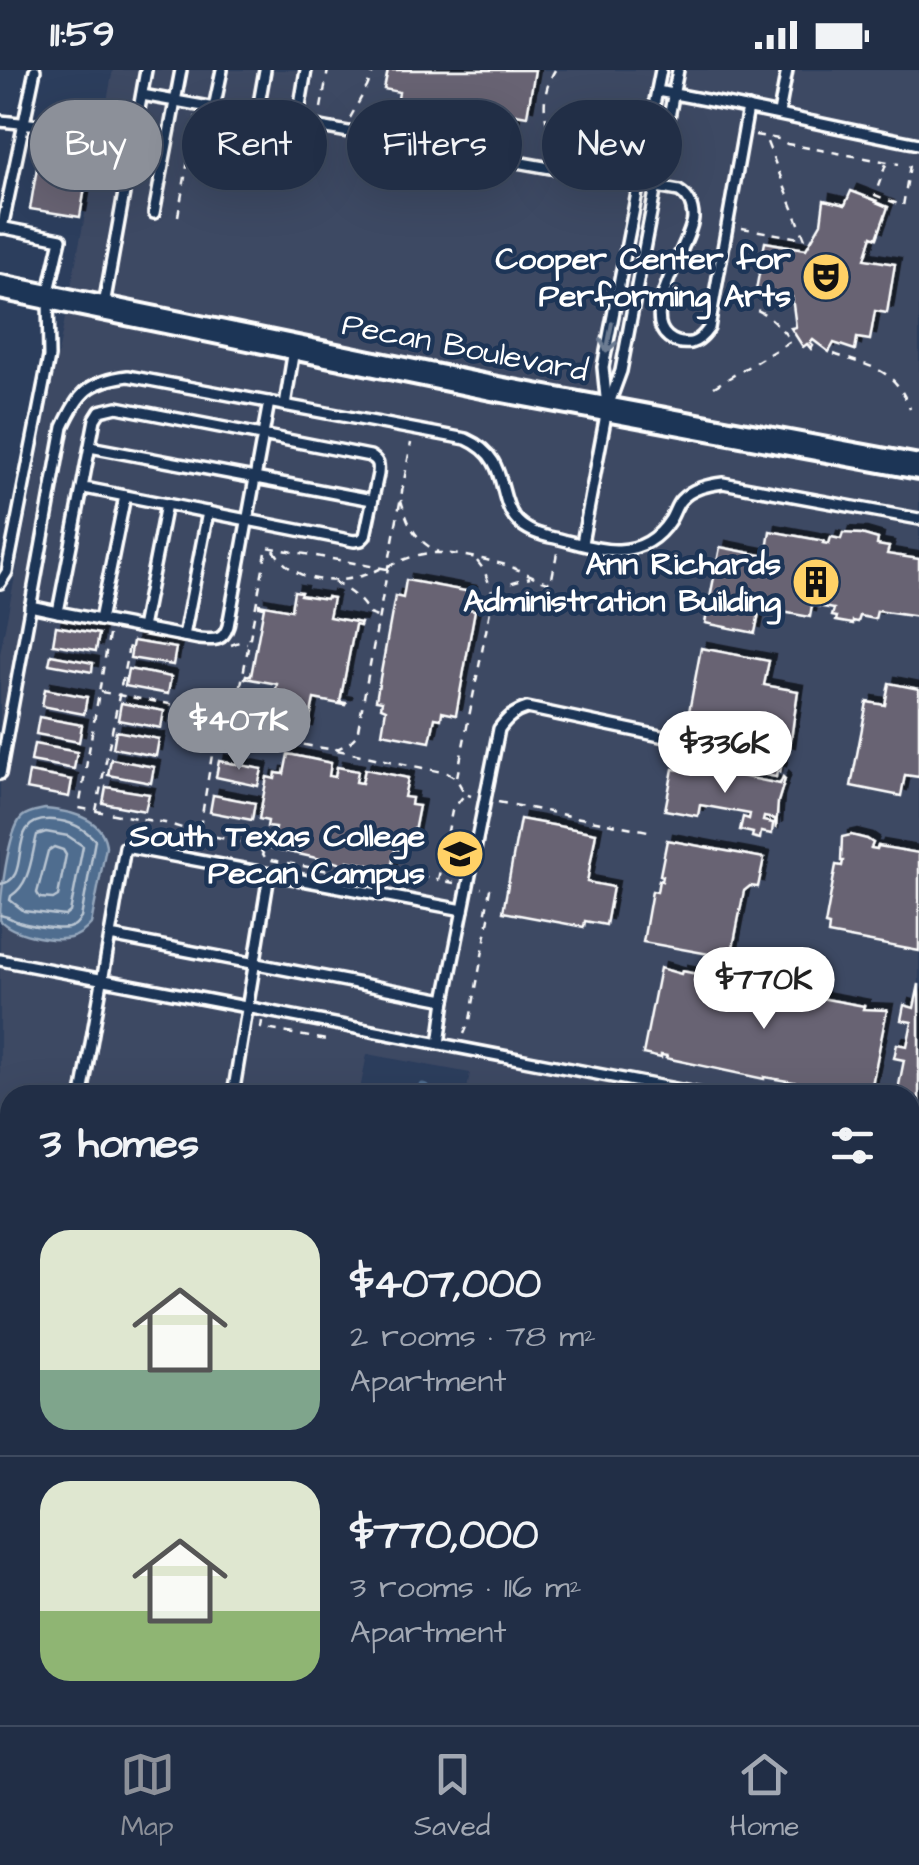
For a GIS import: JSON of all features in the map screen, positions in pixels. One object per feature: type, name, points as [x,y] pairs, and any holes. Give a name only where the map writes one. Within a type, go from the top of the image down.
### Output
[{"type":"main road","name":"Pecan Boulevard","points":[[0,286],[294,348],[919,468]]},
{"type":"lane","points":[[0,583],[7,572],[49,357],[48,296],[61,239],[1,228],[35,70]]},
{"type":"lane","points":[[104,308],[146,70]]},
{"type":"lane","points":[[154,212],[180,70]]},
{"type":"lane","points":[[216,100],[222,70]]},
{"type":"lane","points":[[259,100],[265,70]]},
{"type":"lane","points":[[301,100],[306,70]]},
{"type":"lane","points":[[655,100],[660,70]]},
{"type":"lane","points":[[673,100],[678,70]]},
{"type":"lane","points":[[778,114],[787,70]]},
{"type":"lane","points":[[657,91],[919,144]]},
{"type":"lane","points":[[142,95],[182,102]]},
{"type":"lane","points":[[673,190],[686,196],[692,206],[690,228],[666,282],[659,321],[667,336],[675,342],[688,343],[703,336],[709,328],[748,108]]},
{"type":"lane","points":[[0,121],[30,125]]},
{"type":"lane","points":[[327,128],[542,167]]},
{"type":"lane","points":[[607,409],[603,367],[639,190]]},
{"type":"lane","points":[[582,543],[607,409],[622,371],[655,190]]},
{"type":"lane","points":[[285,405],[294,348]]},
{"type":"lane","points":[[0,774],[63,426],[76,398],[104,379],[128,376],[466,439],[480,445],[493,460],[502,476],[505,501],[520,525],[534,534],[615,550],[649,544],[663,530],[679,502],[704,486],[724,483],[919,518]]},
{"type":"lane","points":[[30,606],[184,636],[219,640],[225,636],[269,402]]},
{"type":"lane","points":[[58,612],[95,419],[100,412],[117,408],[263,435],[376,460],[378,465],[364,536],[354,541],[82,488]]},
{"type":"lane","points":[[90,448],[372,500]]},
{"type":"lane","points":[[100,620],[125,496]]},
{"type":"lane","points":[[142,628],[166,504]]},
{"type":"lane","points":[[184,636],[208,512]]},
{"type":"lane","points":[[439,1044],[499,729],[516,712],[527,708],[665,737]]},
{"type":"lane","points":[[84,1085],[125,847],[463,910]]},
{"type":"lane","points":[[235,1085],[269,875]]},
{"type":"lane","points":[[110,936],[446,1000]]},
{"type":"lane","points":[[0,960],[654,1085]]},
{"type":"path","points":[[322,100],[328,70]]},
{"type":"path","points":[[360,100],[374,70]]},
{"type":"path","points":[[545,100],[556,70]]},
{"type":"path","points":[[744,133],[899,164]]},
{"type":"path","points":[[742,228],[805,239],[765,137]]},
{"type":"path","points":[[887,162],[875,194],[903,206],[910,158]]},
{"type":"path","points":[[178,216],[183,190]]},
{"type":"path","points":[[714,387],[791,341],[763,311],[729,302]]},
{"type":"path","points":[[834,354],[862,361],[888,374],[910,408]]},
{"type":"path","points":[[198,833],[216,730],[336,750],[356,735],[410,443]]},
{"type":"path","points":[[400,499],[414,536],[438,552],[517,569],[551,583],[557,552]]},
{"type":"path","points":[[232,733],[267,547],[381,568],[438,552]]},
{"type":"path","points":[[273,548],[280,560],[310,578],[334,582],[358,578],[381,568]]},
{"type":"path","points":[[456,778],[493,596],[476,559]]},
{"type":"path","points":[[493,596],[506,584],[530,577]]},
{"type":"path","points":[[334,582],[366,607],[368,614],[378,617]]},
{"type":"path","points":[[120,635],[109,633],[79,808],[165,823],[259,847],[266,859],[285,863],[397,884],[400,872],[490,889],[485,916],[489,918],[464,1034]]},
{"type":"path","points":[[96,811],[131,637]]},
{"type":"path","points":[[100,691],[175,705],[171,724],[193,729]]},
{"type":"path","points":[[438,880],[452,811],[465,794]]},
{"type":"shaded area","name":"South Texas College Pecan Campus","points":[[113,70],[919,70],[919,1085],[468,1085],[470,1073],[367,1054],[361,1085],[0,1085],[0,654],[90,190],[162,190],[162,100],[107,100]]},
{"type":"water","points":[[45,809],[84,818],[99,829],[106,847],[91,924],[70,938],[32,936],[0,920],[6,866],[17,825],[25,815]]},
{"type":"building","points":[[388,70],[535,70],[527,116],[522,115],[522,100],[398,100],[399,92],[384,89]]},
{"type":"building","points":[[33,190],[85,190],[80,217],[30,209]]},
{"type":"building","name":"Cooper Center for Performing Arts","points":[[851,191],[888,207],[865,259],[895,264],[887,313],[875,311],[870,340],[857,338],[855,350],[834,343],[829,352],[813,340],[811,349],[807,344],[803,347],[791,328],[796,327],[792,297],[756,290],[765,242],[806,249],[821,223],[824,200],[845,205]]},
{"type":"building","name":"Ann Richards Administration Building","points":[[770,531],[829,544],[831,537],[841,539],[843,533],[861,534],[878,539],[877,545],[889,547],[887,554],[919,559],[919,617],[877,611],[875,619],[860,616],[853,624],[836,621],[837,617],[832,616],[834,609],[812,605],[810,617],[760,608],[755,633],[705,623],[720,547],[766,556]]},
{"type":"building","points":[[406,580],[471,592],[468,609],[475,610],[456,715],[442,712],[441,719],[435,718],[430,742],[382,733],[386,709],[381,707],[382,701],[376,700],[395,596],[403,598]]},
{"type":"building","points":[[294,591],[333,598],[329,617],[361,623],[355,625],[340,702],[346,703],[314,699],[307,732],[269,724],[277,684],[245,678],[251,676],[264,607],[259,604],[291,610]]},
{"type":"building","points":[[56,626],[99,634],[96,651],[53,644]]},
{"type":"building","points":[[133,641],[176,648],[173,665],[130,658]]},
{"type":"building","points":[[701,648],[769,661],[764,685],[798,691],[789,753],[780,751],[779,757],[783,757],[776,777],[761,774],[766,747],[723,739],[722,744],[712,742],[714,729],[709,728],[707,737],[685,733]]},
{"type":"building","points":[[51,655],[93,663],[92,672],[49,664]]},
{"type":"building","points":[[128,669],[171,677],[168,694],[125,686]]},
{"type":"building","points":[[889,683],[919,689],[919,777],[905,775],[901,796],[851,786],[867,702],[885,705]]},
{"type":"building","points":[[45,689],[87,697],[84,714],[42,706]]},
{"type":"building","points":[[121,703],[164,711],[161,728],[118,720]]},
{"type":"building","points":[[39,717],[82,725],[79,742],[36,734]]},
{"type":"building","points":[[116,731],[159,739],[156,756],[113,748]]},
{"type":"building","points":[[34,744],[77,752],[74,769],[31,761]]},
{"type":"building","points":[[288,754],[331,763],[329,776],[335,777],[337,767],[358,771],[356,782],[362,783],[365,769],[408,778],[404,797],[412,798],[411,805],[419,806],[411,847],[395,849],[391,869],[348,861],[348,865],[271,848],[275,828],[267,827],[268,821],[259,819],[267,777],[275,779],[276,773],[284,774]]},
{"type":"building","points":[[111,759],[154,767],[151,783],[108,775]]},
{"type":"building","points":[[219,761],[262,769],[258,786],[216,777]]},
{"type":"building","points":[[681,764],[780,784],[783,777],[776,829],[775,819],[764,817],[763,821],[773,823],[772,834],[761,832],[760,839],[740,830],[743,817],[749,819],[750,814],[700,805],[698,816],[665,810],[673,769],[680,770]]},
{"type":"building","points":[[29,772],[72,780],[69,797],[26,789]]},
{"type":"building","points":[[106,787],[149,794],[145,811],[103,803]]},
{"type":"building","points":[[213,795],[255,803],[252,820],[210,812]]},
{"type":"building","points":[[520,819],[596,833],[587,882],[613,887],[606,925],[585,921],[584,927],[503,912]]},
{"type":"building","points":[[842,837],[867,839],[873,843],[871,848],[919,853],[919,951],[828,934],[829,926],[825,925],[836,865],[842,866],[843,861]]},
{"type":"building","points":[[667,840],[764,858],[758,887],[750,886],[744,891],[731,958],[643,942],[652,891],[657,892],[659,880],[662,881]]},
{"type":"building","points":[[660,968],[782,988],[864,1006],[863,1009],[887,1010],[872,1085],[811,1085],[764,1079],[643,1054]]},
{"type":"building","points":[[919,984],[919,1085],[899,1085],[904,1060],[894,1058],[897,1044],[907,1046],[912,1022],[901,1020],[904,1005],[914,1008]]},
{"type":"place","name":"Cooper Center for Performing Arts","points":[[826,277]]},
{"type":"place","name":"Ann Richards Administration Building","points":[[816,582]]},
{"type":"place","name":"South Texas College Pecan Campus","points":[[460,854]]}]
